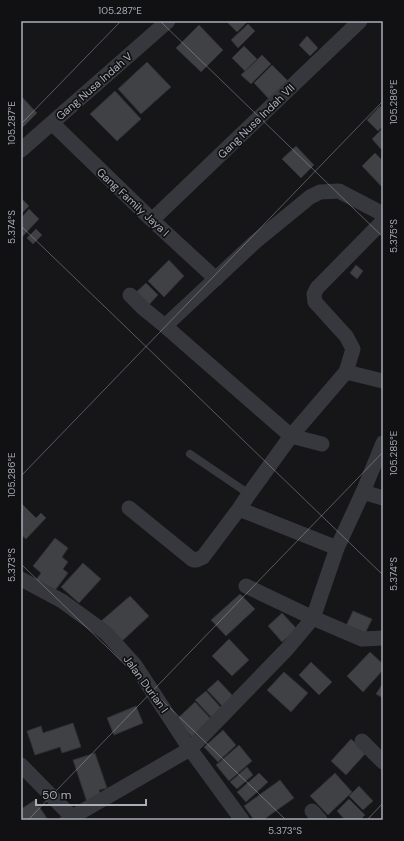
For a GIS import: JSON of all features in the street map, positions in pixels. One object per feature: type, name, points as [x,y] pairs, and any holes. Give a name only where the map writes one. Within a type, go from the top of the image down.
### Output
[{"type":"street","name":"Gang Nusa Indah V","points":[[21,150],[168,21]]},
{"type":"street","name":"Gang Nusa Indah VII","points":[[152,220],[360,21]]},
{"type":"street","name":"Gang Family Jaya I","points":[[52,123],[152,220],[216,279]]},
{"type":"street","points":[[165,326],[261,237],[310,197],[320,192],[339,191],[383,214]]},
{"type":"street","points":[[129,508],[193,560],[204,557],[291,436],[346,372],[352,356],[350,343],[346,336],[315,302],[314,294],[317,288],[383,220]]},
{"type":"street","points":[[130,295],[144,309],[291,436],[322,444]]},
{"type":"street","points":[[346,372],[383,381]]},
{"type":"street","points":[[21,765],[72,819],[190,748],[287,649],[313,618],[337,548],[363,492],[383,443]]},
{"type":"street","points":[[363,492],[383,498]]},
{"type":"street","points":[[239,509],[337,548]]},
{"type":"street","name":"Jalan Durian I","points":[[21,579],[62,601],[106,633],[135,665],[190,748],[242,820]]},
{"type":"street","points":[[246,586],[313,618],[362,639],[383,638]]},
{"type":"street","points":[[362,741],[383,762]]},
{"type":"lane","points":[[190,454],[248,494]]},
{"type":"building","points":[[226,21],[248,21],[237,32]]},
{"type":"building","points":[[248,24],[255,31],[238,48],[231,40]]},
{"type":"building","points":[[199,25],[223,50],[201,72],[176,48]]},
{"type":"building","points":[[307,36],[318,48],[310,56],[299,45]]},
{"type":"building","points":[[244,46],[257,59],[245,71],[232,58]]},
{"type":"building","points":[[262,55],[271,64],[251,84],[241,75]]},
{"type":"building","points":[[147,62],[171,87],[141,114],[118,89]]},
{"type":"building","points":[[272,65],[288,81],[269,99],[254,83]]},
{"type":"building","points":[[115,91],[141,119],[117,141],[90,114]]},
{"type":"building","points":[[21,96],[37,113],[21,129]]},
{"type":"building","points":[[380,106],[383,109],[383,126],[378,131],[367,120]]},
{"type":"building","points":[[383,128],[383,147],[381,149],[372,139]]},
{"type":"building","points":[[296,146],[314,165],[301,178],[282,159]]},
{"type":"building","points":[[375,153],[383,161],[383,188],[362,166]]},
{"type":"building","points":[[21,198],[29,206],[21,214]]},
{"type":"building","points":[[29,209],[39,219],[22,237],[21,218]]},
{"type":"building","points":[[36,229],[42,235],[33,244],[27,238]]},
{"type":"building","points":[[169,260],[184,276],[164,297],[148,281]]},
{"type":"building","points":[[356,265],[363,271],[357,279],[350,273]]},
{"type":"building","points":[[146,283],[158,295],[146,308],[133,295]]},
{"type":"building","points":[[21,503],[36,518],[41,513],[46,518],[26,539],[21,535]]},
{"type":"building","points":[[55,538],[68,548],[62,557],[68,562],[63,569],[68,573],[53,593],[36,580],[41,573],[33,566]]},
{"type":"building","points":[[83,563],[101,579],[79,603],[61,587]]},
{"type":"building","points":[[240,594],[255,609],[226,636],[211,620]]},
{"type":"building","points":[[130,596],[149,616],[120,643],[100,622]]},
{"type":"building","points":[[353,611],[372,619],[363,638],[344,630]]},
{"type":"building","points":[[282,613],[297,629],[282,642],[268,626]]},
{"type":"building","points":[[229,639],[249,660],[232,676],[212,656]]},
{"type":"building","points":[[370,652],[383,664],[383,670],[363,692],[347,676]]},
{"type":"building","points":[[311,662],[332,682],[319,695],[299,675]]},
{"type":"building","points":[[284,672],[308,693],[291,712],[267,690]]},
{"type":"building","points":[[218,680],[235,698],[224,708],[207,690]]},
{"type":"building","points":[[383,683],[383,698],[376,694]]},
{"type":"building","points":[[206,691],[223,710],[213,719],[195,700]]},
{"type":"building","points":[[195,702],[213,721],[194,739],[176,720]]},
{"type":"building","points":[[136,706],[143,723],[114,735],[107,718]]},
{"type":"building","points":[[73,723],[81,747],[62,753],[60,747],[35,755],[27,731],[41,726],[43,733]]},
{"type":"building","points":[[223,730],[236,745],[218,762],[204,747]]},
{"type":"building","points":[[351,739],[366,753],[346,775],[331,761]]},
{"type":"building","points":[[239,745],[252,761],[229,781],[216,765]]},
{"type":"building","points":[[95,753],[107,788],[99,790],[101,797],[87,802],[73,760]]},
{"type":"building","points":[[247,767],[253,775],[237,789],[230,782]]},
{"type":"building","points":[[259,773],[268,782],[246,802],[237,792]]},
{"type":"building","points":[[335,773],[352,792],[328,815],[310,796]]},
{"type":"building","points":[[280,780],[294,798],[263,820],[254,820],[244,806]]},
{"type":"building","points":[[359,786],[373,801],[363,810],[349,796]]},
{"type":"building","points":[[349,799],[365,815],[360,820],[345,820],[337,811]]},
{"type":"building","points":[[35,800],[48,820],[21,820],[21,809]]}]
